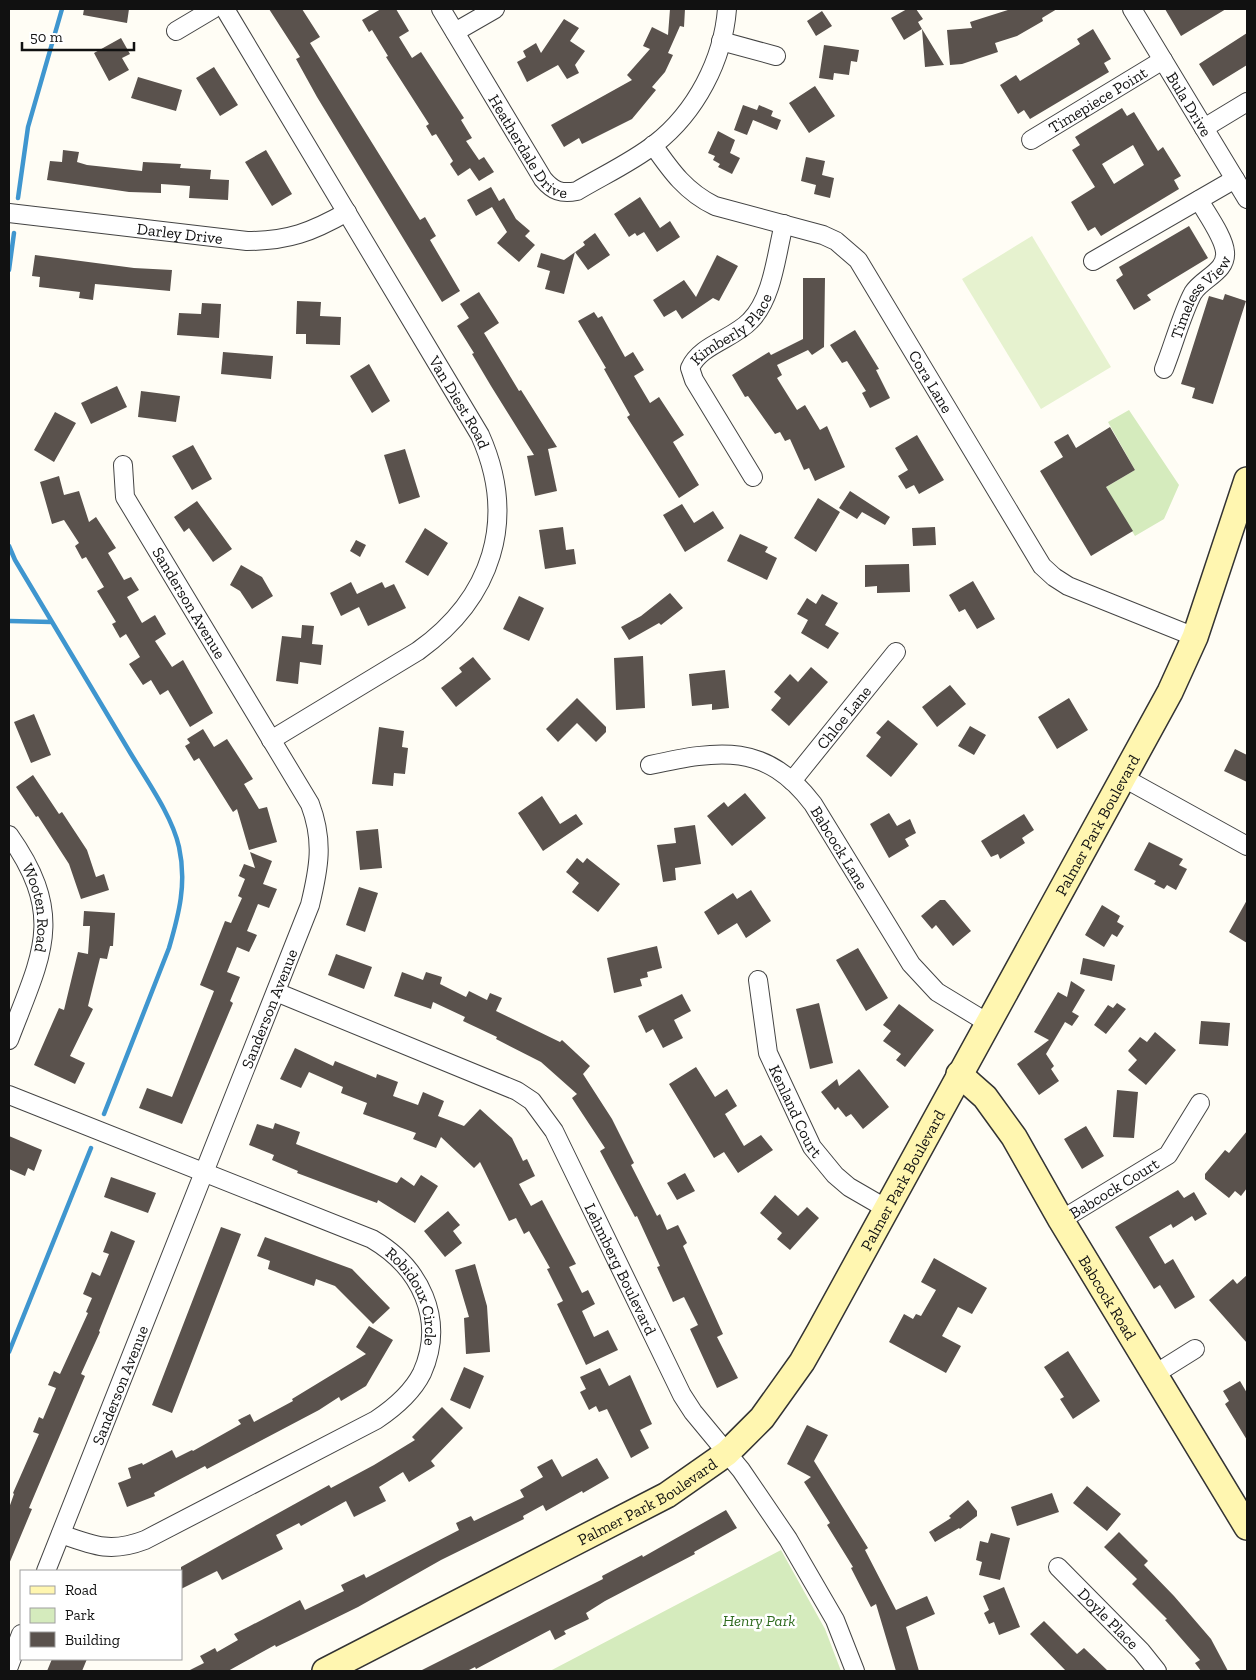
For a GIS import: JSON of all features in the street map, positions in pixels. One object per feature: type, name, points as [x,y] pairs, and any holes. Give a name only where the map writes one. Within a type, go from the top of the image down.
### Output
[{"type":"main road","name":"Palmer Park Boulevard","points":[[325,1671],[667,1495],[727,1453],[762,1418],[802,1362],[1170,692],[1195,636],[1247,480]]},
{"type":"main road","name":"Babcock Road","points":[[959,1074],[985,1098],[1014,1137],[1061,1220],[1246,1524]]},
{"type":"street","points":[[176,31],[213,9]]},
{"type":"street","name":"Van Diest Road","points":[[225,9],[480,435],[489,456],[495,478],[498,524],[494,548],[475,593],[459,616],[441,635],[418,652],[271,740]]},
{"type":"street","name":"Heatherdale Drive","points":[[441,9],[543,179],[550,187],[566,194],[577,191],[654,145],[672,130],[700,94],[722,41],[727,9]]},
{"type":"street","points":[[455,32],[495,9]]},
{"type":"street","name":"Bula Drive","points":[[1132,9],[1247,199]]},
{"type":"street","points":[[722,41],[776,56]]},
{"type":"street","name":"Timepiece Point","points":[[1031,140],[1164,60]]},
{"type":"street","points":[[1204,128],[1247,102]]},
{"type":"street","name":"Cora Lane","points":[[654,145],[673,173],[699,198],[714,206],[784,224],[836,241],[858,260],[1042,566],[1068,586],[1195,636]]},
{"type":"street","points":[[1093,261],[1235,179]]},
{"type":"street","name":"Timeless View","points":[[1164,370],[1194,292],[1218,271],[1224,261],[1225,252],[1222,242],[1199,200]]},
{"type":"street","name":"Darley Drive","points":[[9,213],[247,241],[272,241],[310,232],[347,212]]},
{"type":"street","name":"Kimberly Place","points":[[753,478],[694,380],[690,368],[693,361],[701,354],[750,321],[761,306],[768,288],[784,224]]},
{"type":"street","name":"Sanderson Avenue","points":[[46,1570],[310,905],[317,877],[320,850],[319,834],[310,804],[125,496],[123,465]]},
{"type":"street","name":"Chloe Lane","points":[[792,781],[896,652]]},
{"type":"street","name":"Babcock Lane","points":[[650,765],[696,755],[744,756],[765,762],[792,781],[814,804],[911,964],[937,992],[988,1023]]},
{"type":"street","points":[[1124,778],[1247,846]]},
{"type":"street","name":"Wooten Road","points":[[9,835],[26,860],[36,881],[42,901],[44,924],[38,965],[9,1040]]},
{"type":"street","name":"Kenland Court","points":[[758,980],[768,1053],[812,1147],[835,1175],[849,1187],[887,1209]]},
{"type":"street","name":"Lehmberg Boulevard","points":[[276,992],[518,1091],[532,1101],[554,1131],[678,1387],[693,1412],[765,1503],[793,1547],[835,1620],[855,1671]]},
{"type":"street","name":"Robidoux Circle","points":[[9,1095],[372,1239],[390,1249],[404,1262],[416,1278],[429,1313],[430,1333],[422,1374],[396,1406],[376,1420],[145,1540],[126,1547],[93,1545],[61,1534]]},
{"type":"street","name":"Babcock Court","points":[[1061,1220],[1168,1155],[1200,1104]]},
{"type":"street","points":[[1155,1374],[1195,1349]]},
{"type":"street","name":"Doyle Place","points":[[1058,1567],[1141,1651],[1158,1671]]},
{"type":"street","points":[[9,1666],[20,1637]]},
{"type":"green space","points":[[1032,236],[1111,367],[1041,409],[962,279]]},
{"type":"green space","points":[[1129,410],[1179,485],[1164,519],[1135,536],[1106,487],[1135,470],[1108,422]]},
{"type":"green space","name":"Henry Park","points":[[781,1550],[825,1629],[841,1671],[550,1671]]},
{"type":"building","points":[[84,9],[129,9],[127,23],[83,15]]},
{"type":"building","points":[[269,9],[302,9],[320,37],[310,43],[420,220],[425,217],[436,236],[430,240],[460,291],[442,302],[317,97],[296,59],[300,57]]},
{"type":"building","points":[[381,9],[396,9],[409,31],[399,37],[412,58],[421,52],[464,118],[461,120],[472,138],[466,141],[479,160],[484,157],[494,172],[479,181],[470,168],[458,176],[450,164],[453,161],[436,134],[432,136],[426,126],[429,124],[386,57],[388,56],[372,30],[369,32],[362,20]]},
{"type":"building","points":[[670,9],[685,9],[684,27],[680,26],[668,53],[673,55],[665,72],[652,87],[656,90],[632,119],[582,144],[579,138],[564,147],[551,125],[632,80],[627,75],[650,49],[643,46],[652,27],[668,35]]},
{"type":"building","points":[[907,9],[916,9],[923,19],[918,22],[922,29],[904,40],[891,18]]},
{"type":"building","points":[[1011,9],[1057,9],[1042,18],[1043,21],[1017,36],[995,43],[998,52],[962,64],[950,65],[947,30],[972,28],[970,22]]},
{"type":"building","points":[[1165,9],[1226,9],[1181,36]]},
{"type":"building","points":[[822,11],[832,26],[816,36],[807,21]]},
{"type":"building","points":[[564,19],[579,28],[570,41],[585,51],[575,65],[579,73],[567,79],[558,65],[527,82],[517,62],[526,57],[523,51],[536,43],[541,53]]},
{"type":"building","points":[[922,29],[944,65],[925,67]]},
{"type":"building","points":[[1093,29],[1111,59],[1104,63],[1109,72],[1030,119],[1024,110],[1018,114],[1000,85],[1016,75],[1020,81],[1080,44],[1077,39]]},
{"type":"building","points":[[1247,33],[1247,65],[1213,86],[1199,64]]},
{"type":"building","points":[[121,38],[130,54],[122,58],[129,70],[109,81],[94,53]]},
{"type":"building","points":[[824,45],[859,50],[857,62],[851,61],[849,75],[834,73],[833,80],[819,78]]},
{"type":"building","points":[[214,67],[238,105],[220,116],[196,78]]},
{"type":"building","points":[[138,77],[182,90],[176,111],[131,98]]},
{"type":"building","points":[[815,86],[835,116],[809,133],[789,103]]},
{"type":"building","points":[[743,105],[757,110],[759,105],[773,111],[771,116],[781,120],[777,130],[753,120],[747,135],[734,130]]},
{"type":"building","points":[[1122,108],[1127,116],[1134,112],[1158,151],[1163,147],[1181,176],[1174,180],[1179,189],[1101,236],[1095,227],[1088,231],[1071,202],[1095,187],[1072,150],[1080,145],[1075,137]],"holes":[[[1133,145],[1144,165],[1114,184],[1102,164]]]},
{"type":"building","points":[[718,131],[735,140],[730,153],[740,158],[732,174],[718,167],[720,164],[713,160],[715,156],[708,153]]},
{"type":"building","points":[[63,150],[79,152],[77,162],[87,165],[142,171],[143,162],[181,164],[180,168],[211,170],[210,179],[229,180],[228,200],[189,198],[190,186],[161,184],[161,193],[129,192],[47,180],[50,161],[62,162]]},
{"type":"building","points":[[266,150],[292,194],[272,206],[245,162]]},
{"type":"building","points":[[806,157],[825,161],[822,175],[834,178],[830,198],[814,194],[816,185],[801,181]]},
{"type":"building","points":[[491,187],[499,201],[504,198],[516,219],[530,231],[525,236],[535,245],[519,262],[497,243],[507,232],[492,207],[476,216],[467,200]]},
{"type":"building","points":[[640,197],[660,228],[670,221],[680,237],[657,252],[644,232],[637,236],[635,233],[629,237],[614,214]]},
{"type":"building","points":[[1189,226],[1208,258],[1147,295],[1151,300],[1134,310],[1116,280],[1123,275],[1119,267]]},
{"type":"building","points":[[595,233],[610,255],[588,270],[575,252],[585,245],[583,242]]},
{"type":"building","points":[[575,252],[564,294],[545,289],[550,271],[537,267],[541,253],[564,260]]},
{"type":"building","points":[[35,255],[134,268],[172,270],[170,291],[95,284],[93,300],[79,298],[80,292],[39,287],[40,277],[32,276]]},
{"type":"building","points":[[717,255],[738,266],[719,301],[713,298],[682,319],[676,310],[664,317],[653,300],[684,280],[696,297]]},
{"type":"building","points":[[803,278],[825,278],[824,347],[812,355],[808,350],[777,365],[782,375],[777,378],[797,410],[805,405],[820,430],[827,426],[845,467],[815,481],[809,468],[804,470],[790,439],[785,441],[780,432],[775,434],[748,396],[745,397],[732,375],[769,352],[771,355],[803,339]]},
{"type":"building","points":[[479,292],[499,323],[484,333],[519,391],[521,390],[557,447],[548,449],[557,491],[535,496],[527,456],[534,455],[491,386],[457,326],[469,318],[460,304]]},
{"type":"building","points":[[1225,294],[1246,301],[1213,404],[1192,398],[1195,388],[1181,384],[1209,296],[1223,300]]},
{"type":"building","points":[[297,301],[321,302],[320,316],[341,317],[340,345],[306,344],[306,334],[296,334]]},
{"type":"building","points":[[202,303],[221,304],[219,338],[177,335],[179,313],[201,314]]},
{"type":"building","points":[[594,312],[598,318],[602,316],[625,357],[633,352],[644,370],[634,376],[650,403],[659,397],[684,435],[673,442],[699,485],[679,498],[627,417],[630,415],[604,369],[606,368],[578,321]]},
{"type":"building","points":[[855,330],[879,369],[876,370],[890,398],[870,408],[862,393],[866,391],[847,361],[842,363],[830,345]]},
{"type":"building","points":[[223,352],[273,356],[271,379],[221,374]]},
{"type":"building","points":[[369,364],[390,401],[372,413],[350,376]]},
{"type":"building","points":[[117,386],[127,407],[91,424],[81,403]]},
{"type":"building","points":[[141,391],[180,396],[176,422],[138,417]]},
{"type":"building","points":[[55,412],[76,423],[54,462],[34,450]]},
{"type":"building","points":[[1110,427],[1135,470],[1106,487],[1133,531],[1091,556],[1040,471],[1063,457],[1054,442],[1068,434],[1076,448]]},
{"type":"building","points":[[917,435],[944,480],[919,494],[914,485],[906,489],[898,476],[908,470],[895,448]]},
{"type":"building","points":[[193,445],[212,479],[192,490],[172,456]]},
{"type":"building","points":[[405,449],[420,497],[399,504],[384,455]]},
{"type":"building","points":[[59,476],[64,495],[79,491],[89,522],[96,517],[116,548],[108,553],[124,580],[131,577],[139,590],[127,597],[142,623],[155,615],[166,634],[155,641],[172,667],[183,660],[213,713],[190,727],[168,690],[160,695],[151,680],[143,685],[129,664],[140,657],[126,634],[120,638],[112,624],[116,622],[97,591],[104,587],[86,557],[82,559],[75,546],[79,543],[64,520],[52,524],[40,482]]},
{"type":"building","points":[[850,491],[890,517],[885,525],[862,512],[857,519],[839,508]]},
{"type":"building","points":[[818,498],[840,512],[816,552],[794,538]]},
{"type":"building","points":[[197,501],[232,549],[213,562],[189,528],[184,532],[174,517]]},
{"type":"building","points":[[682,504],[694,523],[713,511],[724,528],[685,552],[663,515]]},
{"type":"building","points":[[563,527],[566,550],[574,549],[576,564],[545,569],[539,530]]},
{"type":"building","points":[[935,527],[936,545],[913,546],[912,528]]},
{"type":"building","points":[[425,528],[448,543],[428,576],[405,562]]},
{"type":"building","points":[[740,534],[768,547],[765,552],[777,558],[767,580],[727,561]]},
{"type":"building","points":[[356,540],[366,545],[360,557],[350,551]]},
{"type":"building","points":[[909,564],[910,592],[877,593],[877,586],[865,587],[865,565]]},
{"type":"building","points":[[241,565],[262,577],[273,596],[252,609],[240,591],[230,585]]},
{"type":"building","points":[[973,581],[995,619],[977,629],[965,609],[959,612],[949,595]]},
{"type":"building","points":[[351,582],[357,594],[382,582],[385,588],[394,584],[406,608],[368,626],[359,607],[341,616],[330,593]]},
{"type":"building","points":[[670,593],[683,608],[661,625],[659,623],[629,640],[621,627],[641,616]]},
{"type":"building","points":[[822,594],[838,603],[825,625],[839,633],[828,649],[801,633],[808,620],[797,614],[807,598],[816,604]]},
{"type":"building","points":[[519,596],[544,608],[529,641],[503,629]]},
{"type":"building","points":[[302,625],[314,626],[312,644],[323,645],[321,665],[300,662],[298,684],[276,681],[282,636],[301,638]]},
{"type":"building","points":[[643,656],[645,708],[616,710],[614,658]]},
{"type":"building","points":[[473,657],[491,679],[456,707],[441,688],[462,672],[459,668]]},
{"type":"building","points":[[811,667],[828,682],[789,726],[771,710],[781,698],[774,692],[790,674],[798,682]]},
{"type":"building","points":[[725,670],[729,708],[712,710],[712,704],[692,706],[689,674]]},
{"type":"building","points":[[950,685],[966,704],[937,727],[922,707]]},
{"type":"building","points":[[577,698],[606,727],[606,732],[596,742],[577,723],[558,742],[546,729]]},
{"type":"building","points":[[1069,698],[1088,730],[1057,749],[1038,717]]},
{"type":"building","points":[[34,714],[51,755],[31,763],[14,722]]},
{"type":"building","points":[[888,720],[918,744],[891,777],[866,756],[881,737],[876,733]]},
{"type":"building","points":[[970,726],[986,735],[974,755],[958,746]]},
{"type":"building","points":[[379,727],[404,731],[402,747],[408,748],[405,774],[394,773],[393,786],[372,784]]},
{"type":"building","points":[[203,729],[214,747],[227,739],[253,779],[244,784],[259,809],[267,807],[277,842],[249,850],[237,809],[233,812],[199,758],[194,761],[185,746],[190,743],[187,739]]},
{"type":"building","points":[[1235,749],[1247,755],[1247,782],[1224,771]]},
{"type":"building","points":[[33,775],[59,814],[62,812],[87,850],[96,877],[104,874],[109,890],[81,899],[69,864],[38,816],[36,817],[16,787]]},
{"type":"building","points":[[745,793],[766,818],[732,846],[707,816],[724,802],[728,807]]},
{"type":"building","points":[[542,796],[560,824],[576,814],[583,824],[543,851],[518,813]]},
{"type":"building","points":[[889,813],[897,826],[910,819],[916,833],[905,839],[909,846],[889,858],[870,824]]},
{"type":"building","points":[[1024,814],[1034,830],[1022,838],[1025,843],[1000,859],[998,854],[991,857],[981,841]]},
{"type":"building","points":[[695,825],[701,864],[675,868],[676,880],[663,882],[657,845],[676,843],[674,828]]},
{"type":"building","points":[[378,829],[382,868],[360,870],[356,831]]},
{"type":"building","points":[[1149,842],[1183,859],[1179,865],[1187,869],[1176,890],[1167,885],[1164,889],[1154,884],[1156,881],[1134,870]]},
{"type":"building","points":[[250,852],[272,861],[263,884],[277,889],[269,908],[258,904],[247,931],[257,935],[249,952],[237,947],[227,972],[240,977],[230,1001],[233,1003],[182,1124],[139,1108],[147,1088],[172,1097],[214,991],[200,985],[225,921],[231,923],[242,898],[238,896],[245,879],[239,876],[244,864],[255,868]]},
{"type":"building","points":[[577,858],[583,863],[587,858],[620,884],[598,912],[572,892],[579,883],[566,872]]},
{"type":"building","points":[[359,887],[378,893],[365,932],[346,925]]},
{"type":"building","points":[[751,890],[771,921],[746,938],[737,923],[718,935],[704,912],[733,893],[737,899]]},
{"type":"building","points":[[940,900],[945,900],[971,931],[953,946],[936,925],[932,929],[921,916]]},
{"type":"building","points":[[1247,900],[1247,943],[1229,932]]},
{"type":"building","points":[[1102,905],[1120,916],[1117,922],[1124,926],[1117,937],[1112,934],[1104,947],[1085,935]]},
{"type":"building","points":[[84,911],[115,913],[113,946],[110,946],[107,959],[100,958],[88,1006],[93,1009],[70,1056],[85,1063],[75,1084],[34,1065],[59,1008],[64,1010],[78,952],[88,954],[90,926],[83,926]]},
{"type":"building","points":[[657,946],[662,968],[647,972],[648,977],[640,979],[642,986],[614,993],[607,958]]},
{"type":"building","points":[[858,948],[888,998],[866,1011],[836,960]]},
{"type":"building","points":[[336,954],[372,967],[364,989],[328,975]]},
{"type":"building","points":[[1083,958],[1115,965],[1112,981],[1080,974]]},
{"type":"building","points":[[402,972],[423,980],[426,972],[442,977],[440,984],[466,997],[469,991],[487,1000],[490,993],[502,998],[496,1011],[560,1042],[562,1040],[590,1066],[583,1074],[612,1119],[634,1163],[631,1165],[657,1216],[660,1214],[667,1230],[678,1225],[687,1243],[683,1246],[723,1334],[717,1337],[738,1378],[717,1388],[690,1329],[698,1325],[684,1297],[673,1302],[657,1267],[660,1266],[637,1216],[635,1217],[600,1151],[605,1148],[572,1098],[577,1094],[541,1062],[496,1039],[497,1037],[463,1021],[465,1017],[433,1002],[431,1009],[394,996]]},
{"type":"building","points":[[1071,981],[1085,990],[1072,1012],[1079,1016],[1072,1026],[1065,1022],[1046,1054],[1054,1066],[1051,1069],[1059,1081],[1039,1095],[1017,1064],[1049,1040],[1034,1032],[1058,992],[1067,997]]},
{"type":"building","points":[[682,994],[691,1011],[674,1020],[683,1038],[663,1048],[653,1029],[646,1033],[638,1016]]},
{"type":"building","points":[[819,1003],[833,1063],[810,1069],[796,1009]]},
{"type":"building","points":[[1117,1003],[1126,1009],[1106,1034],[1094,1025],[1108,1005],[1113,1008]]},
{"type":"building","points":[[899,1004],[934,1030],[905,1067],[896,1060],[901,1054],[883,1041],[891,1031],[883,1025]]},
{"type":"building","points":[[1201,1021],[1230,1023],[1228,1046],[1199,1044]]},
{"type":"building","points":[[1155,1032],[1176,1050],[1146,1085],[1128,1070],[1137,1060],[1128,1051],[1140,1037],[1147,1042]]},
{"type":"building","points":[[295,1048],[333,1066],[335,1061],[376,1078],[377,1074],[398,1082],[393,1096],[418,1105],[423,1092],[444,1101],[438,1116],[464,1126],[480,1109],[512,1138],[523,1161],[527,1159],[535,1176],[519,1184],[531,1206],[542,1200],[576,1264],[569,1267],[582,1293],[588,1290],[595,1304],[582,1311],[594,1337],[608,1330],[618,1350],[586,1365],[557,1304],[563,1301],[547,1269],[550,1268],[529,1231],[524,1234],[516,1218],[509,1221],[480,1162],[474,1168],[441,1137],[436,1148],[413,1139],[416,1133],[363,1114],[367,1103],[341,1093],[343,1087],[309,1072],[301,1088],[280,1079]]},
{"type":"building","points":[[696,1067],[715,1097],[727,1089],[737,1106],[725,1114],[744,1146],[761,1135],[773,1150],[738,1173],[724,1152],[714,1158],[669,1084]]},
{"type":"building","points":[[859,1069],[889,1107],[863,1129],[851,1114],[846,1117],[838,1107],[835,1110],[821,1092],[837,1079],[839,1086]]},
{"type":"building","points":[[1117,1090],[1138,1092],[1134,1138],[1113,1137]]},
{"type":"building","points":[[275,1123],[300,1132],[296,1144],[397,1183],[401,1177],[414,1186],[421,1175],[438,1186],[415,1223],[378,1200],[377,1203],[297,1173],[298,1171],[272,1160],[274,1155],[249,1145],[257,1124],[273,1129]]},
{"type":"building","points":[[1086,1126],[1104,1156],[1082,1169],[1064,1139]]},
{"type":"building","points":[[1247,1131],[1247,1188],[1241,1196],[1235,1191],[1229,1198],[1205,1179],[1205,1174],[1225,1150],[1229,1153]]},
{"type":"building","points":[[9,1136],[42,1150],[34,1171],[28,1168],[25,1176],[9,1169]]},
{"type":"building","points":[[685,1173],[695,1191],[677,1200],[667,1183]]},
{"type":"building","points":[[111,1177],[156,1193],[148,1213],[104,1197]]},
{"type":"building","points":[[1178,1190],[1184,1198],[1194,1192],[1207,1214],[1195,1221],[1192,1216],[1173,1228],[1171,1224],[1149,1237],[1165,1264],[1173,1259],[1195,1297],[1175,1309],[1160,1285],[1154,1289],[1115,1227]]},
{"type":"building","points":[[775,1195],[798,1216],[807,1207],[819,1218],[790,1250],[777,1239],[782,1233],[760,1213]]},
{"type":"building","points":[[448,1211],[460,1225],[453,1231],[462,1243],[445,1257],[424,1231]]},
{"type":"building","points":[[221,1227],[241,1234],[172,1413],[152,1405]]},
{"type":"building","points":[[111,1231],[135,1241],[100,1332],[81,1374],[85,1376],[29,1508],[32,1509],[9,1564],[9,1508],[13,1493],[39,1434],[33,1432],[39,1417],[43,1419],[56,1388],[48,1385],[54,1371],[60,1374],[88,1313],[86,1312],[92,1298],[83,1294],[92,1272],[100,1276],[109,1254],[103,1252]]},
{"type":"building","points":[[265,1237],[352,1269],[390,1308],[373,1324],[335,1286],[316,1279],[314,1286],[268,1269],[270,1261],[257,1256]]},
{"type":"building","points":[[934,1258],[987,1288],[972,1314],[958,1307],[942,1336],[961,1346],[946,1373],[889,1342],[904,1314],[913,1319],[916,1314],[921,1316],[936,1290],[921,1282]]},
{"type":"building","points":[[475,1264],[487,1306],[490,1352],[466,1354],[464,1318],[469,1317],[455,1270]]},
{"type":"building","points":[[1247,1275],[1247,1343],[1209,1300],[1233,1279],[1237,1284]]},
{"type":"building","points":[[369,1326],[393,1340],[366,1386],[341,1401],[339,1397],[319,1410],[207,1469],[205,1466],[154,1493],[155,1496],[127,1507],[118,1483],[131,1478],[128,1468],[142,1463],[143,1465],[172,1450],[176,1458],[193,1451],[241,1424],[238,1420],[250,1414],[254,1422],[293,1401],[292,1399],[366,1354],[356,1347]]},
{"type":"building","points":[[1068,1351],[1100,1401],[1073,1419],[1060,1399],[1064,1397],[1044,1367]]},
{"type":"building","points":[[464,1367],[484,1376],[470,1409],[450,1400]]},
{"type":"building","points":[[600,1368],[609,1386],[630,1375],[652,1424],[640,1430],[649,1448],[631,1458],[607,1409],[599,1412],[596,1406],[589,1410],[580,1392],[586,1389],[580,1377]]},
{"type":"building","points":[[1240,1381],[1247,1393],[1247,1440],[1225,1404],[1229,1401],[1223,1391]]},
{"type":"building","points":[[442,1407],[463,1428],[431,1461],[435,1466],[409,1482],[403,1472],[379,1487],[386,1501],[354,1517],[346,1501],[301,1526],[299,1523],[276,1535],[283,1549],[222,1580],[217,1571],[182,1588],[181,1567],[329,1485],[331,1488],[374,1465],[415,1440],[412,1437]]},
{"type":"building","points":[[807,1425],[828,1435],[814,1461],[868,1548],[865,1550],[896,1610],[927,1596],[935,1614],[906,1627],[919,1671],[896,1671],[876,1604],[871,1607],[851,1568],[853,1567],[827,1525],[830,1523],[804,1482],[811,1477],[787,1464]]},
{"type":"building","points":[[597,1458],[609,1478],[583,1493],[582,1491],[546,1511],[543,1505],[523,1516],[524,1519],[441,1560],[358,1607],[276,1647],[275,1645],[228,1671],[188,1671],[204,1663],[200,1656],[215,1648],[217,1652],[238,1640],[234,1634],[300,1600],[305,1610],[344,1591],[341,1585],[364,1574],[366,1578],[459,1530],[456,1523],[471,1516],[474,1521],[524,1497],[520,1490],[543,1477],[537,1467],[552,1459],[562,1477]]},
{"type":"building","points":[[1087,1486],[1121,1514],[1107,1531],[1073,1503]]},
{"type":"building","points":[[1052,1493],[1059,1512],[1017,1526],[1011,1507]]},
{"type":"building","points":[[968,1500],[977,1511],[977,1516],[960,1529],[935,1542],[929,1532],[951,1518],[949,1516]]},
{"type":"building","points":[[726,1510],[737,1528],[694,1552],[695,1554],[605,1601],[586,1613],[589,1619],[564,1631],[566,1634],[555,1640],[550,1630],[476,1669],[475,1667],[467,1671],[420,1671],[603,1579],[602,1576],[642,1555],[643,1557]]},
{"type":"building","points":[[1119,1532],[1148,1561],[1144,1565],[1211,1639],[1228,1671],[1201,1671],[1195,1663],[1200,1660],[1165,1620],[1167,1619],[1132,1584],[1137,1579],[1104,1547]]},
{"type":"building","points":[[991,1533],[1010,1538],[1000,1580],[979,1575],[982,1562],[976,1560],[980,1541],[988,1543]]},
{"type":"building","points":[[1004,1587],[1020,1627],[999,1635],[994,1622],[989,1624],[984,1613],[989,1610],[983,1596]]},
{"type":"building","points":[[1044,1621],[1077,1654],[1084,1648],[1108,1671],[1066,1671],[1030,1634]]},
{"type":"building","points":[[52,1660],[87,1660],[82,1671],[47,1671]]},
{"type":"waterway","points":[[18,198],[28,127],[62,9]]},
{"type":"waterway","points":[[9,270],[14,233]]},
{"type":"waterway","points":[[9,546],[15,560],[150,784],[170,822],[179,847],[182,873],[181,898],[169,948],[104,1114]]},
{"type":"waterway","points":[[9,621],[52,622]]},
{"type":"waterway","points":[[9,1352],[91,1148]]}]
